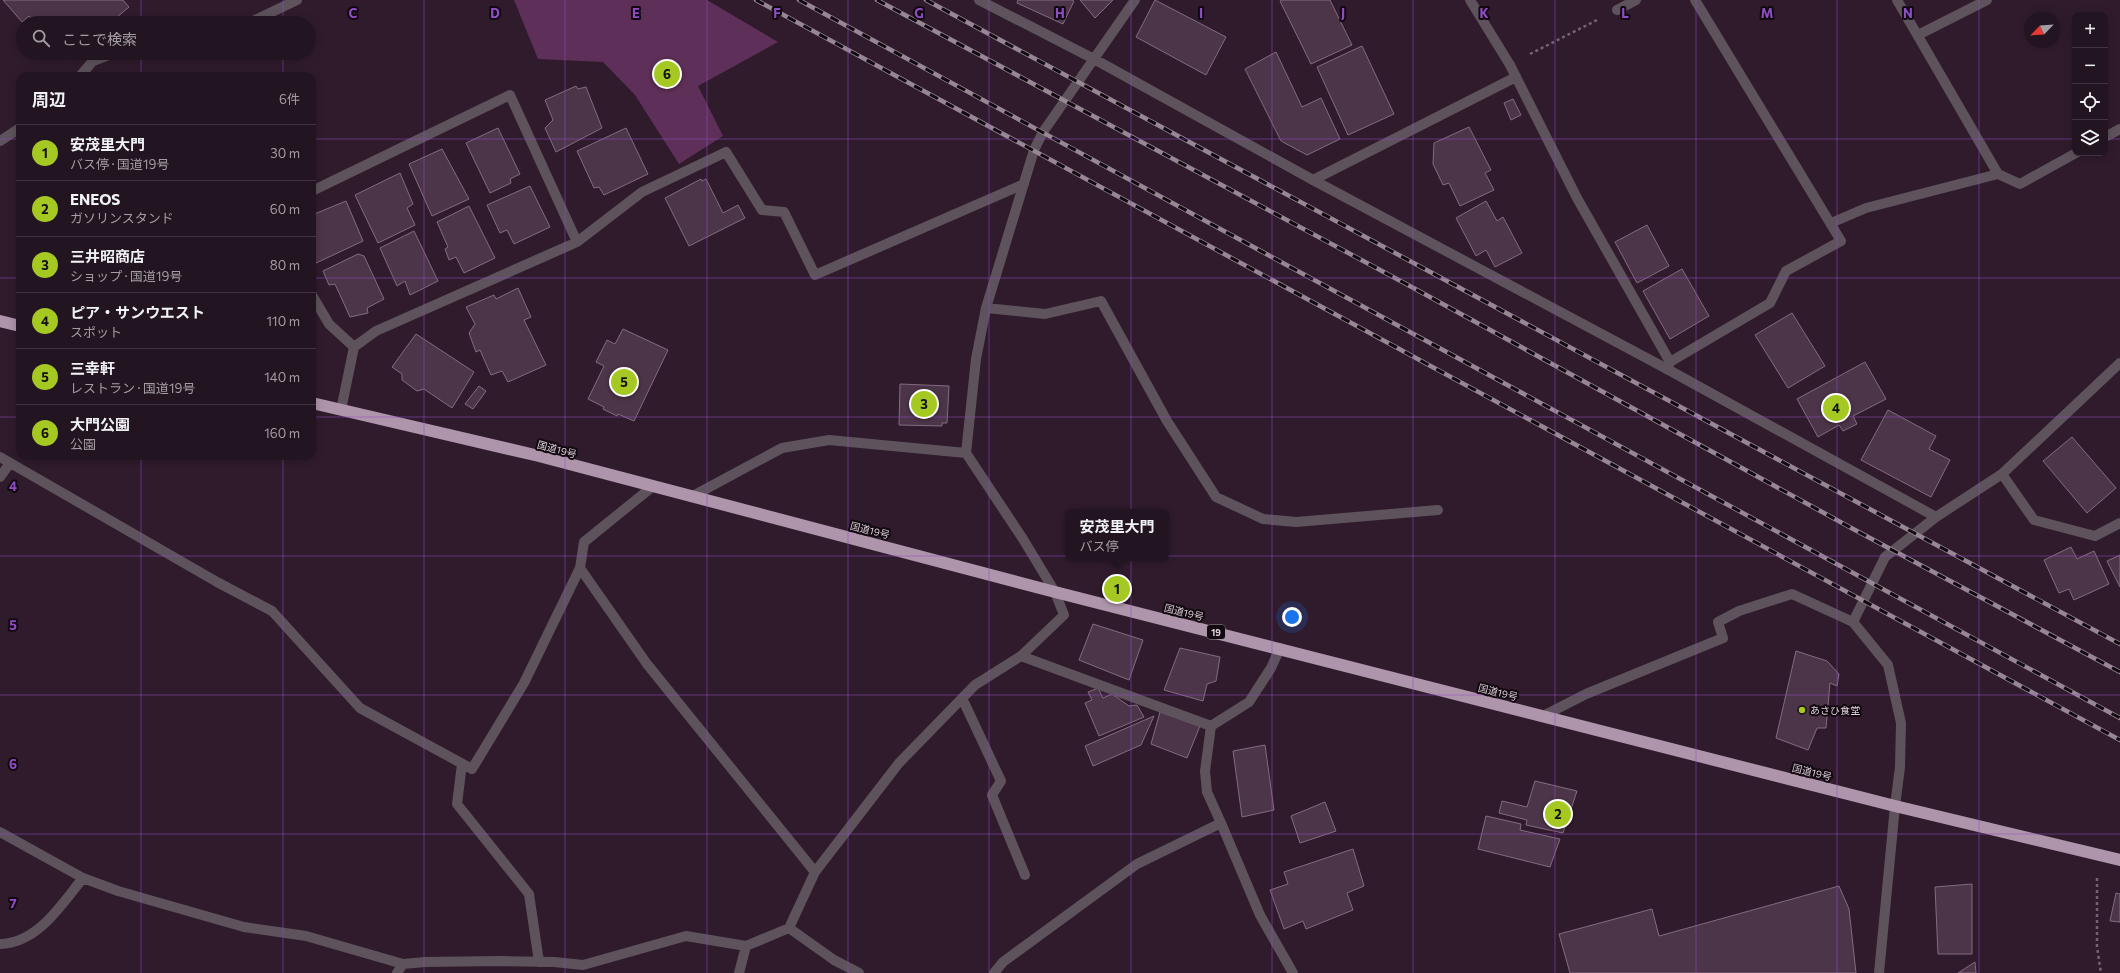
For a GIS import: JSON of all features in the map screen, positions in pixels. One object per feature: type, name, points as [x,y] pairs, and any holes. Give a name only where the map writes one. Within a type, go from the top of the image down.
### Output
[{"type":"highway","points":[[0,321],[16,325]]},
{"type":"highway","name":"国道19号","points":[[316,404],[539,456],[690,497],[972,568],[1055,592],[1280,648],[1895,806],[2120,860]]},
{"type":"street","points":[[264,16],[297,0]]},
{"type":"street","points":[[979,0],[1094,59],[1313,180],[1669,366],[1936,517]]},
{"type":"street","points":[[0,832],[83,878],[118,891],[244,928],[306,936],[403,964],[425,962],[539,962],[583,965],[686,936],[746,946],[789,928],[815,872],[899,762],[975,685],[1021,656],[1064,615],[1055,592],[966,453],[976,359],[986,308],[1034,150],[1043,132],[1135,0]]},
{"type":"street","points":[[1470,0],[1510,65],[1577,198],[1669,366]]},
{"type":"street","points":[[1617,10],[1636,0]]},
{"type":"street","points":[[1669,366],[1770,303],[1786,271],[1841,241],[1695,0]]},
{"type":"street","points":[[1897,0],[1998,174],[2020,184],[2072,155]]},
{"type":"street","points":[[1918,35],[1987,0]]},
{"type":"street","points":[[83,72],[96,60]]},
{"type":"street","points":[[1313,180],[1516,77]]},
{"type":"street","points":[[316,189],[510,94],[577,242]]},
{"type":"street","points":[[2108,135],[2120,128]]},
{"type":"street","points":[[0,141],[16,131]]},
{"type":"street","points":[[341,410],[354,347],[376,331],[577,242],[642,192],[726,152],[762,210],[784,212],[815,275],[1024,184]]},
{"type":"street","points":[[1830,223],[1866,208],[1998,174]]},
{"type":"street","points":[[986,308],[1045,314],[1101,301],[1168,421],[1216,497],[1263,519],[1296,522],[1438,510]]},
{"type":"street","points":[[316,302],[329,324],[354,347]]},
{"type":"street","points":[[1853,622],[1885,557],[1936,517],[2002,474],[2120,363]]},
{"type":"street","points":[[690,497],[782,448],[829,440],[966,453]]},
{"type":"street","points":[[0,457],[217,582],[272,611],[360,708],[472,769],[524,684],[580,568],[584,542],[652,487]]},
{"type":"street","points":[[0,477],[10,463]]},
{"type":"street","points":[[2002,474],[2034,520],[2095,536],[2120,523]]},
{"type":"street","points":[[580,568],[647,664],[815,872]]},
{"type":"street","points":[[1543,716],[1593,691],[1723,638],[1718,622],[1740,611],[1792,594],[1853,622],[1888,665],[1901,723],[1900,767],[1879,973]]},
{"type":"street","points":[[1211,726],[1249,702],[1271,668],[1280,648]]},
{"type":"street","points":[[1021,656],[1211,726]]},
{"type":"street","points":[[962,698],[1001,781],[992,795],[1025,875]]},
{"type":"street","points":[[1211,726],[1205,771],[1208,792],[1260,915],[1293,973]]},
{"type":"street","points":[[462,764],[457,804],[529,894],[539,962]]},
{"type":"street","points":[[994,973],[1003,962],[1137,864],[1221,823]]},
{"type":"street","points":[[0,944],[14,944],[46,924],[83,878]]},
{"type":"street","points":[[789,928],[834,960],[859,973]]},
{"type":"street","points":[[739,973],[746,946]]},
{"type":"street","points":[[397,973],[403,964]]},
{"type":"path","points":[[1510,65],[1617,10]]},
{"type":"path","points":[[2096,854],[2097,948],[2101,973]]},
{"type":"shaded area","points":[[514,0],[707,0],[778,42],[698,86],[723,136],[679,164],[635,95],[603,62],[538,59]]},
{"type":"building","points":[[3,0],[123,0],[129,7],[118,16],[17,16]]},
{"type":"building","points":[[1018,0],[1074,1],[1063,24],[1017,3]]},
{"type":"building","points":[[1080,0],[1113,0],[1095,18]]},
{"type":"building","points":[[1155,0],[1226,37],[1206,75],[1136,37]]},
{"type":"building","points":[[1330,0],[1352,45],[1311,64],[1280,1]]},
{"type":"building","points":[[1362,46],[1394,114],[1348,135],[1317,67]]},
{"type":"building","points":[[1276,52],[1302,107],[1321,98],[1340,139],[1307,155],[1281,141],[1245,69]]},
{"type":"building","points":[[576,86],[578,89],[586,87],[602,128],[556,152],[545,128],[553,120],[545,100]]},
{"type":"building","points":[[1513,99],[1521,115],[1511,120],[1504,103]]},
{"type":"building","points":[[1469,127],[1491,170],[1485,173],[1494,190],[1460,206],[1449,183],[1443,185],[1433,164],[1434,143]]},
{"type":"building","points":[[498,128],[520,174],[510,179],[511,183],[490,193],[466,143]]},
{"type":"building","points":[[626,128],[648,174],[604,195],[599,187],[594,188],[577,151]]},
{"type":"building","points":[[442,149],[469,199],[432,216],[409,164]]},
{"type":"building","points":[[400,173],[413,204],[407,208],[415,225],[378,243],[355,195]]},
{"type":"building","points":[[701,179],[702,181],[706,179],[723,213],[738,205],[745,218],[689,246],[665,198]]},
{"type":"building","points":[[530,186],[550,227],[514,244],[507,230],[500,233],[487,205]]},
{"type":"building","points":[[346,201],[363,241],[316,263],[316,213]]},
{"type":"building","points":[[1486,201],[1497,221],[1503,217],[1522,253],[1495,267],[1486,250],[1476,256],[1456,218]]},
{"type":"building","points":[[469,206],[495,258],[464,273],[456,257],[449,260],[445,249],[448,247],[437,222]]},
{"type":"building","points":[[1647,225],[1669,266],[1637,283],[1615,242]]},
{"type":"building","points":[[414,231],[438,281],[410,295],[405,281],[397,286],[380,248]]},
{"type":"building","points":[[358,254],[364,256],[384,299],[367,308],[368,313],[350,317],[335,284],[329,285],[323,271]]},
{"type":"building","points":[[1682,269],[1709,316],[1670,339],[1643,291]]},
{"type":"building","points":[[518,288],[531,317],[524,320],[546,365],[508,382],[502,371],[491,375],[480,350],[476,352],[469,333],[475,324],[466,307],[494,295],[496,299]]},
{"type":"building","points":[[1792,313],[1825,366],[1788,388],[1755,335]]},
{"type":"building","points":[[623,329],[668,350],[634,421],[618,414],[617,416],[588,399],[604,366],[596,362],[607,340],[615,344]]},
{"type":"building","points":[[416,334],[474,372],[452,408],[424,389],[417,391],[402,380],[402,374],[392,367]]},
{"type":"building","points":[[1865,362],[1886,399],[1853,416],[1857,424],[1843,431],[1839,425],[1818,437],[1797,399]]},
{"type":"building","points":[[900,384],[949,386],[947,423],[942,423],[942,426],[899,425]]},
{"type":"building","points":[[479,386],[486,391],[473,409],[465,404]]},
{"type":"building","points":[[1888,410],[1936,436],[1929,449],[1950,460],[1931,497],[1861,460]]},
{"type":"building","points":[[2072,437],[2116,488],[2087,513],[2043,461]]},
{"type":"building","points":[[2071,547],[2077,559],[2094,551],[2109,584],[2074,600],[2069,589],[2059,593],[2044,560]]},
{"type":"building","points":[[2120,555],[2120,587],[2107,561]]},
{"type":"building","points":[[1093,624],[1143,640],[1129,680],[1079,660]]},
{"type":"building","points":[[1180,648],[1220,657],[1216,681],[1207,684],[1203,701],[1164,690]]},
{"type":"building","points":[[1796,651],[1827,661],[1839,674],[1837,686],[1830,683],[1826,728],[1817,728],[1808,750],[1776,738]]},
{"type":"building","points":[[1098,688],[1103,698],[1112,694],[1129,706],[1137,705],[1144,717],[1099,736],[1085,703],[1092,700],[1088,692]]},
{"type":"building","points":[[1160,712],[1200,726],[1187,758],[1151,744]]},
{"type":"building","points":[[1154,716],[1141,745],[1093,766],[1085,746]]},
{"type":"building","points":[[1265,745],[1274,810],[1242,817],[1233,751]]},
{"type":"building","points":[[1535,781],[1577,791],[1563,833],[1526,825],[1527,820],[1499,813],[1502,801],[1527,807]]},
{"type":"building","points":[[1325,802],[1336,831],[1300,843],[1291,816]]},
{"type":"building","points":[[1486,816],[1521,824],[1520,830],[1560,839],[1550,867],[1478,849]]},
{"type":"building","points":[[1353,849],[1364,886],[1347,893],[1353,910],[1306,929],[1303,921],[1284,929],[1270,890],[1288,884],[1284,872]]},
{"type":"building","points":[[1972,884],[1972,954],[1938,954],[1935,887]]},
{"type":"building","points":[[1839,886],[1849,909],[1856,973],[1570,973],[1559,934],[1652,909],[1659,936]]},
{"type":"building","points":[[2116,893],[2120,894],[2120,922],[2110,921]]},
{"type":"building","points":[[1975,962],[1976,973],[1958,973]]},
{"type":"railway","points":[[756,0],[2120,740]]},
{"type":"railway","points":[[799,0],[2120,718]]},
{"type":"railway","points":[[877,0],[1408,285],[1855,530],[2120,672]]},
{"type":"railway","points":[[926,0],[2120,644]]},
{"type":"place","name":"大門公園","points":[[667,74]]},
{"type":"place","name":"三幸軒","points":[[624,382]]},
{"type":"place","name":"三井昭商店","points":[[924,404]]},
{"type":"place","name":"ピア・サンウエスト","points":[[1836,408]]},
{"type":"place","name":"安茂里大門","points":[[1117,589]]},
{"type":"place","name":"あさひ食堂","points":[[1802,710]]},
{"type":"place","name":"ENEOS","points":[[1558,814]]}]
